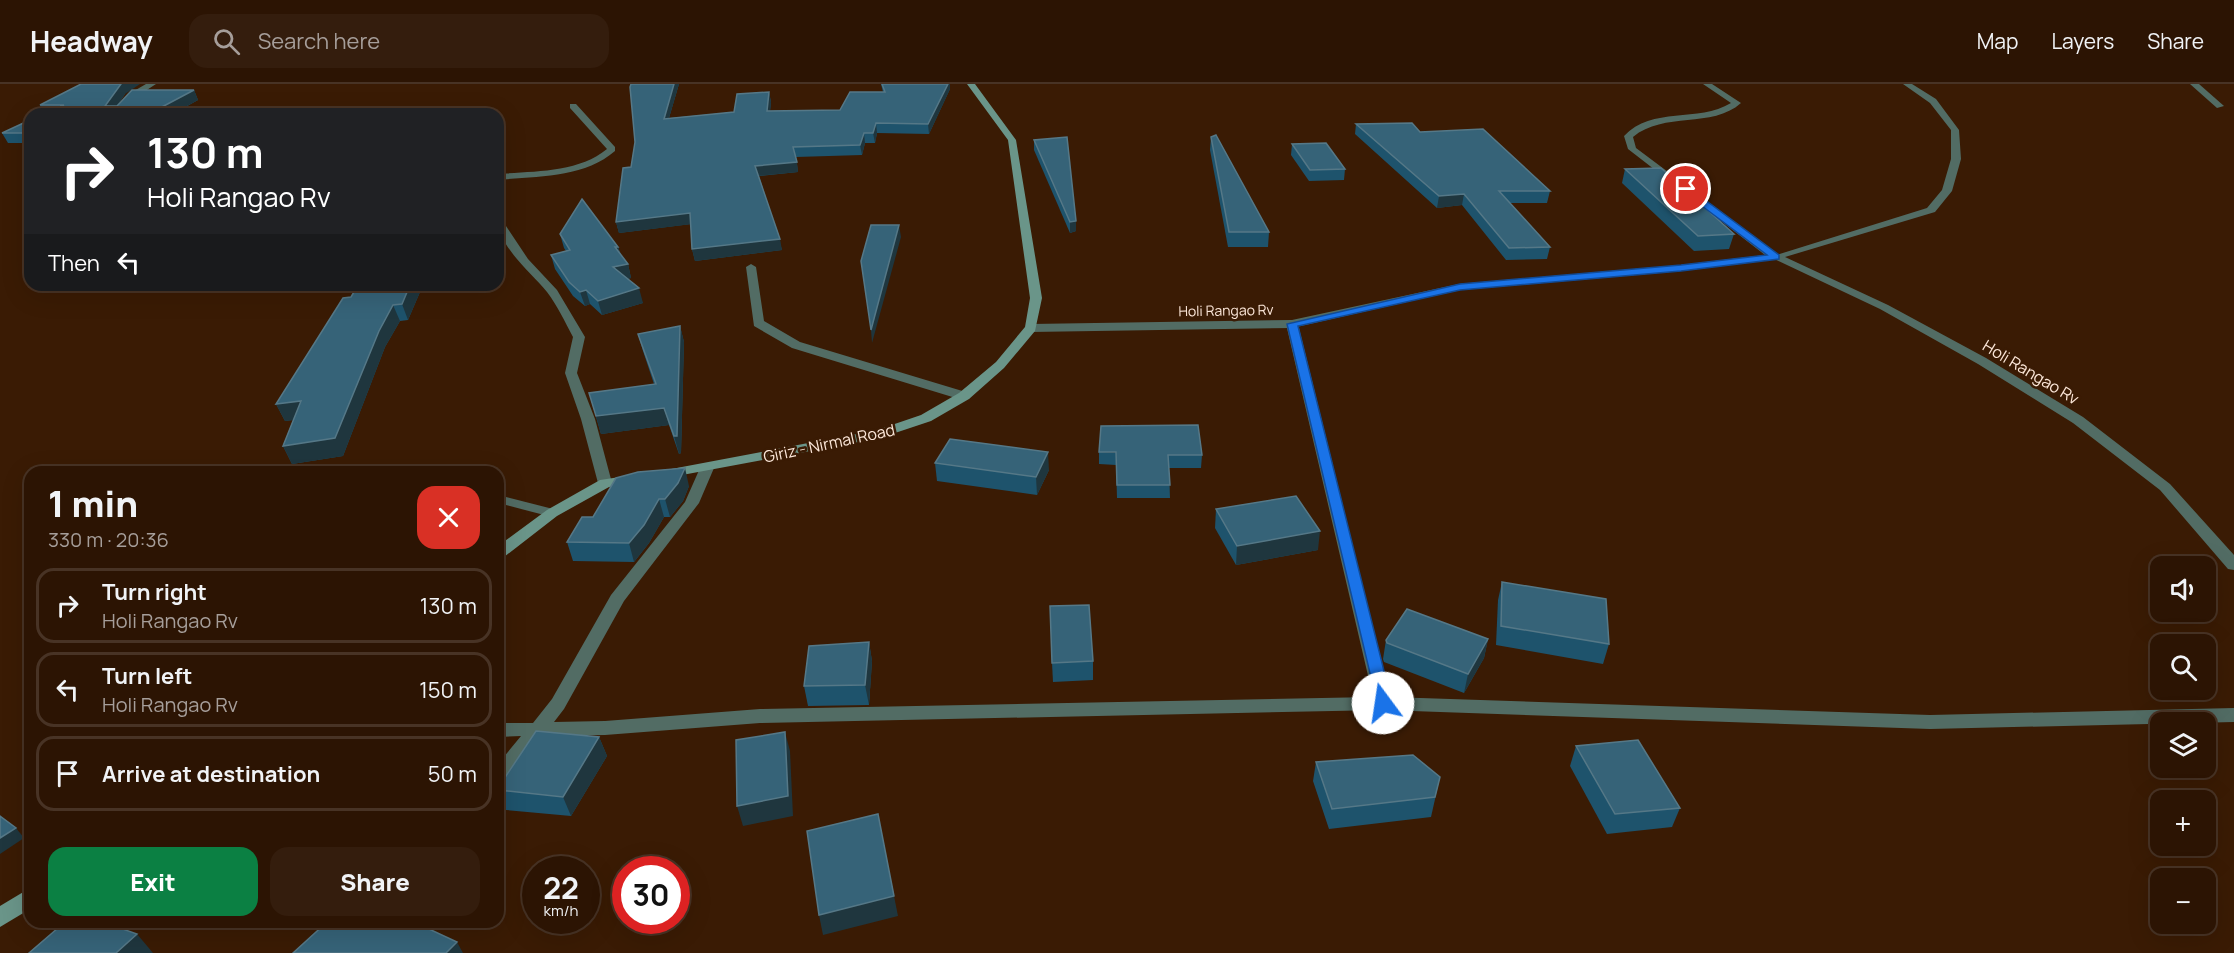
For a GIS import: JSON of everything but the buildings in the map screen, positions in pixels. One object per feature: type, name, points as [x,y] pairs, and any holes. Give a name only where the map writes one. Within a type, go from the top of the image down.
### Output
[{"type":"main road","points":[[971,84],[1012,140],[1036,298],[1031,328]]},
{"type":"main road","name":"Giriz - Nirmal Road","points":[[504,549],[552,513],[605,483],[707,468],[880,434],[926,418],[964,396],[1000,365],[1031,328]]},
{"type":"main road","points":[[0,918],[24,901]]},
{"type":"street","points":[[121,108],[130,98],[152,84]]},
{"type":"street","name":"Holi Rangao Rv","points":[[1707,84],[1737,103],[1716,111],[1650,122],[1633,129],[1628,136],[1632,149],[1775,257],[1884,307],[1983,361],[2078,420],[2165,487],[2234,565]]},
{"type":"street","points":[[1775,257],[1931,210],[1947,191],[1956,159],[1955,129],[1933,101],[1907,84]]},
{"type":"street","points":[[2194,84],[2220,106]]},
{"type":"street","points":[[504,176],[578,167],[605,157],[612,149],[573,106]]},
{"type":"street","points":[[504,231],[524,261],[553,292],[579,337],[571,373],[588,419],[605,483]]},
{"type":"street","name":"Holi Rangao Rv","points":[[1031,328],[1292,324],[1460,287],[1681,268],[1775,257]]},
{"type":"street","points":[[751,267],[758,323],[796,345],[964,396]]},
{"type":"street","points":[[1292,324],[1383,703]]},
{"type":"street","points":[[504,771],[558,704],[617,599],[692,503],[707,468]]},
{"type":"street","points":[[504,501],[552,513]]},
{"type":"street","points":[[504,730],[538,730],[760,716],[1383,703],[1930,722],[2234,715]]},
{"type":"route","points":[[1383,703],[1292,324],[1421,293],[1460,287],[1681,268],[1775,257],[1686,189]]}]
